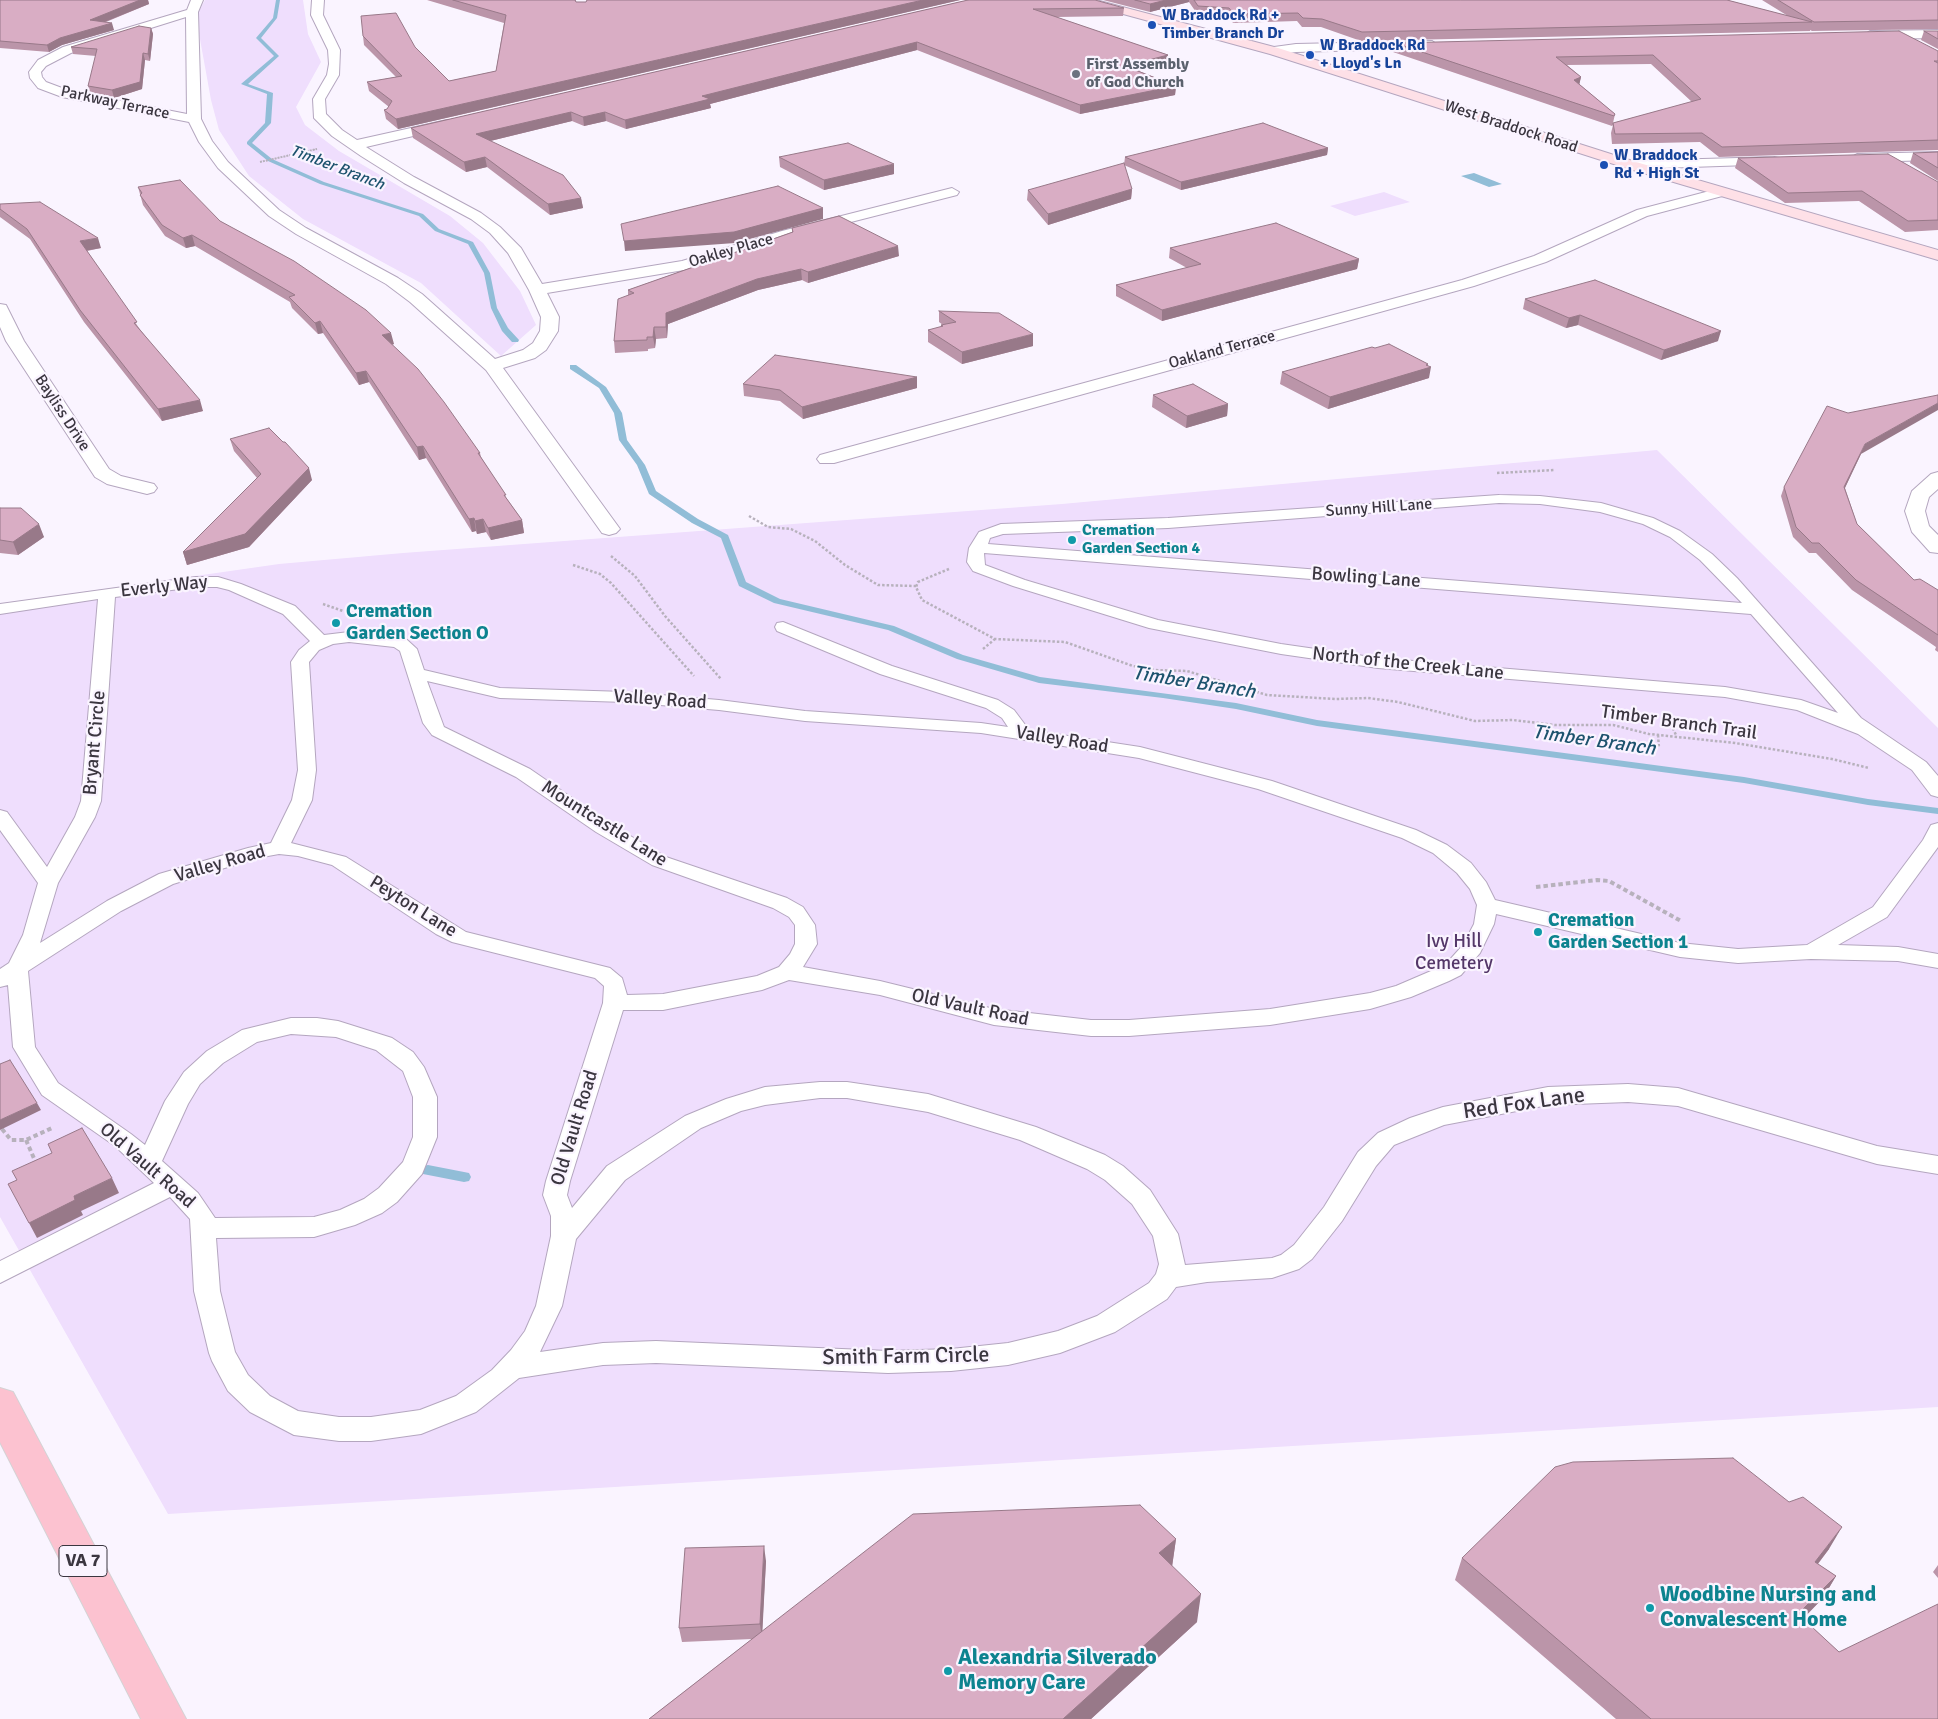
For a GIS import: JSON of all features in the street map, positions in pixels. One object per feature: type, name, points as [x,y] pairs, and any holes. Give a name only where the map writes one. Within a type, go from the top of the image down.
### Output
[{"type":"main road","name":"West Braddock Road","points":[[1083,0],[1274,51],[1631,165],[1938,255]]},
{"type":"main road","name":"VA 7","points":[[0,1404],[164,1719]]},
{"type":"street","points":[[318,0],[317,15],[334,50],[335,64],[333,74],[319,99],[317,112],[337,133],[355,145],[409,180],[476,216],[495,230],[515,251],[550,317],[549,330],[540,346],[529,354],[492,366]]},
{"type":"street","points":[[194,6],[194,118],[206,142],[228,172],[274,213],[301,231],[392,281],[416,298],[492,366],[609,529]]},
{"type":"street","name":"Parkway Terrace","points":[[194,6],[67,50],[42,63],[35,72],[36,78],[42,85],[67,94],[194,118]]},
{"type":"street","points":[[1853,36],[1938,34]]},
{"type":"street","points":[[1900,35],[1923,47]]},
{"type":"street","points":[[1274,51],[1296,48],[1448,44]]},
{"type":"street","points":[[355,145],[461,121]]},
{"type":"street","points":[[1841,159],[1938,156]]},
{"type":"street","points":[[1889,158],[1913,173]]},
{"type":"street","points":[[1631,165],[1792,160]]},
{"type":"street","name":"Oakley Place","points":[[537,290],[684,265],[796,232],[952,192]]},
{"type":"street","name":"Oakland Terrace","points":[[827,459],[1468,283],[1540,259],[1642,213],[1721,192]]},
{"type":"street","name":"Oakland Terrace","points":[[1612,228],[1660,220],[1738,197]]},
{"type":"street","name":"Bayliss Drive","points":[[0,309],[15,341],[102,473],[114,480],[147,488]]},
{"type":"street","points":[[1938,478],[1919,495],[1915,511],[1919,528],[1938,547]]},
{"type":"lane","name":"Sunny Hill Lane","points":[[976,555],[984,535],[1001,529],[1146,524],[1296,513],[1370,510],[1493,499],[1540,500],[1591,506],[1636,516],[1675,534],[1708,558],[1864,730]]},
{"type":"lane","name":"Bowling Lane","points":[[976,555],[1754,609]]},
{"type":"lane","name":"North of the Creek Lane","points":[[976,555],[979,568],[1015,582],[1084,601],[1155,624],[1281,650],[1378,664],[1725,692],[1801,705],[1864,730]]},
{"type":"lane","name":"Everly Way","points":[[107,593],[196,582],[224,583],[289,610],[321,642]]},
{"type":"lane","points":[[0,609],[107,593]]},
{"type":"lane","name":"Bryant Circle","points":[[6,972],[35,931],[48,883],[85,817],[90,801],[107,593]]},
{"type":"lane","points":[[783,627],[878,667],[992,704],[1008,714],[1022,733]]},
{"type":"lane","name":"Valley Road","points":[[6,972],[114,906],[166,880],[255,852],[279,848],[302,800],[306,780],[300,662],[307,651],[321,642],[339,637],[399,642],[408,649],[416,673],[500,692],[618,696],[719,705],[784,714],[1022,733],[1140,753],[1290,793],[1415,836],[1449,856],[1476,882],[1487,905]]},
{"type":"lane","name":"Mountcastle Lane","points":[[416,673],[432,723],[438,731],[523,773],[603,828],[660,861],[780,903],[796,912],[805,925],[806,944],[799,958],[787,972]]},
{"type":"lane","points":[[1864,730],[1915,763],[1936,784]]},
{"type":"lane","points":[[0,816],[48,883]]},
{"type":"lane","points":[[1811,952],[1880,912],[1932,841],[1938,829]]},
{"type":"lane","name":"Peyton Lane","points":[[279,848],[299,850],[339,861],[443,929],[459,936],[602,973],[614,983],[616,994],[614,1003]]},
{"type":"lane","points":[[1487,905],[1680,950],[1738,956],[1811,952],[1898,954],[1938,961]]},
{"type":"lane","name":"Old Vault Road","points":[[787,972],[880,988],[994,1017],[1091,1028],[1129,1028],[1262,1018],[1370,1001],[1403,992],[1441,976],[1452,970],[1472,948],[1484,924],[1487,905]]},
{"type":"lane","name":"Old Vault Road","points":[[6,972],[24,1047],[50,1089],[115,1134],[199,1211],[204,1228],[207,1291],[218,1343],[238,1383],[260,1404],[294,1423],[339,1429],[371,1429],[421,1422],[466,1404],[491,1387],[512,1368],[536,1337],[545,1316],[564,1236],[564,1223],[556,1201],[556,1188],[614,1003]]},
{"type":"lane","points":[[614,1003],[663,1002],[762,983],[787,972]]},
{"type":"lane","points":[[148,1164],[177,1101],[192,1078],[215,1057],[250,1036],[291,1026],[317,1026],[338,1029],[384,1044],[405,1058],[413,1067],[419,1077],[425,1097],[425,1137],[413,1167],[388,1195],[356,1214],[314,1226],[204,1228]]},
{"type":"lane","points":[[564,1236],[616,1173],[692,1122],[734,1105],[765,1096],[820,1090],[846,1090],[918,1101],[998,1123],[1070,1150],[1105,1167],[1141,1197],[1161,1226],[1172,1256],[1168,1278]]},
{"type":"lane","name":"Red Fox Lane","points":[[1168,1278],[1207,1272],[1272,1268],[1290,1262],[1303,1252],[1333,1214],[1367,1159],[1386,1139],[1436,1118],[1548,1096],[1628,1092],[1678,1098],[1712,1106],[1877,1156],[1938,1165]]},
{"type":"lane","points":[[0,1273],[172,1185]]},
{"type":"lane","name":"Smith Farm Circle","points":[[512,1368],[603,1354],[656,1352],[888,1362],[989,1357],[1034,1349],[1092,1330],[1148,1299],[1168,1278]]},
{"type":"path","points":[[254,163],[289,155]]},
{"type":"path","points":[[749,516],[768,527],[794,530],[820,544],[845,565],[879,585],[916,586],[921,581],[976,555]]},
{"type":"path","points":[[609,529],[618,532],[602,535],[610,555],[636,576],[665,616],[709,668],[728,684]]},
{"type":"path","points":[[573,565],[600,574],[611,583],[719,705]]},
{"type":"path","name":"Timber Branch Trail","points":[[916,586],[924,603],[995,639],[1065,642],[1133,666],[1154,670],[1187,671],[1267,695],[1336,699],[1368,698],[1398,702],[1473,721],[1513,720],[1555,725],[1609,724],[1658,735],[1739,744],[1839,761],[1872,769]]},
{"type":"path","points":[[983,649],[995,639]]},
{"type":"path","points":[[1671,724],[1677,736]]},
{"type":"path","points":[[1658,735],[1659,748]]},
{"type":"path","points":[[1476,882],[1523,888],[1597,880],[1610,881],[1685,923]]},
{"type":"path","points":[[2,1129],[11,1140],[26,1140],[60,1124]]},
{"type":"path","points":[[26,1140],[40,1170]]},
{"type":"green space","points":[[205,0],[303,0],[308,34],[321,62],[296,107],[305,125],[339,151],[450,216],[483,243],[520,291],[536,325],[501,356],[421,283],[303,219],[249,176],[219,130],[211,100],[196,17]]},
{"type":"green space","points":[[1384,192],[1410,202],[1355,216],[1330,206]]},
{"type":"green space","name":"Ivy Hill Cemetery","points":[[1657,450],[1938,728],[1938,1407],[168,1514],[0,1217],[0,604],[279,564],[1062,504]]},
{"type":"water","points":[[1474,173],[1502,184],[1489,187],[1461,176]]},
{"type":"building","points":[[0,0],[140,0],[90,20],[112,23],[60,38],[47,45],[0,41]]},
{"type":"building","points":[[453,0],[575,0],[576,2],[586,2],[587,0],[923,0],[396,119],[384,110],[387,109],[392,101],[367,82],[402,76],[363,36],[361,16],[396,13],[415,47],[449,81],[496,71],[506,15]]},
{"type":"building","points":[[968,0],[1095,0],[1124,8],[1033,9],[1168,55],[1125,66],[1176,86],[1080,105],[917,42],[702,96],[710,99],[625,120],[605,112],[583,117],[571,112],[476,134],[563,175],[581,198],[548,204],[485,157],[464,162],[411,128]]},
{"type":"building","points":[[1135,0],[1166,0],[1150,4]]},
{"type":"building","points":[[1194,0],[1727,0],[1812,22],[1362,32],[1322,19],[1303,18],[1298,13],[1234,14],[1229,8],[1198,6]]},
{"type":"building","points":[[1778,0],[1938,0],[1938,20],[1814,22]]},
{"type":"building","points":[[139,26],[151,28],[148,54],[143,53],[140,82],[112,90],[88,86],[97,49],[71,47]]},
{"type":"building","points":[[1899,31],[1938,51],[1938,61],[1934,61],[1938,63],[1938,140],[1722,147],[1702,133],[1615,134],[1613,123],[1701,99],[1653,55],[1556,57],[1581,77],[1574,80],[1615,114],[1614,116],[1395,43]]},
{"type":"building","points":[[1924,31],[1938,31],[1938,39]]},
{"type":"building","points":[[1263,123],[1328,148],[1181,182],[1125,157]]},
{"type":"building","points":[[848,143],[894,164],[824,180],[779,157]]},
{"type":"building","points":[[1938,152],[1938,168],[1913,153]]},
{"type":"building","points":[[1888,154],[1938,182],[1938,220],[1908,221],[1862,191],[1788,193],[1738,158]]},
{"type":"building","points":[[1124,163],[1132,189],[1048,214],[1028,190]]},
{"type":"building","points":[[180,180],[220,221],[294,261],[366,310],[391,333],[382,335],[418,369],[444,402],[480,453],[478,453],[522,520],[488,528],[483,519],[475,521],[474,518],[469,519],[423,446],[417,447],[366,371],[356,373],[320,321],[315,323],[289,297],[295,295],[192,235],[183,238],[162,225],[140,195],[142,193],[138,187]]},
{"type":"building","points":[[778,186],[823,208],[734,232],[624,241],[621,224]]},
{"type":"building","points":[[40,202],[98,238],[80,241],[137,322],[134,323],[200,400],[158,409],[80,310],[27,229],[0,209],[0,204]]},
{"type":"building","points":[[839,216],[898,246],[808,272],[801,269],[757,279],[666,313],[666,327],[654,327],[653,337],[647,337],[647,340],[614,341],[618,299],[634,293],[628,290],[793,232],[792,228]]},
{"type":"building","points":[[1276,223],[1359,259],[1162,310],[1116,285],[1201,264],[1170,248]]},
{"type":"building","points":[[1595,280],[1721,331],[1664,350],[1580,315],[1569,318],[1525,299]]},
{"type":"building","points":[[939,311],[999,313],[1033,334],[962,352],[928,330],[956,322]]},
{"type":"building","points":[[1389,344],[1431,367],[1330,397],[1282,372],[1372,347],[1375,348]]},
{"type":"building","points":[[775,355],[917,377],[802,407],[780,390],[743,384]]},
{"type":"building","points":[[1193,384],[1228,404],[1187,416],[1153,395]]},
{"type":"building","points":[[1938,395],[1938,403],[1865,444],[1844,487],[1857,524],[1914,580],[1920,579],[1938,590],[1938,635],[1856,580],[1819,543],[1812,543],[1796,527],[1784,487],[1827,406],[1848,413]]},
{"type":"building","points":[[269,428],[309,468],[245,534],[183,552],[261,474],[230,439]]},
{"type":"building","points":[[0,508],[21,508],[39,524],[13,542],[0,540]]},
{"type":"building","points":[[10,1060],[37,1103],[0,1120],[0,1064]]},
{"type":"building","points":[[82,1128],[112,1178],[74,1196],[75,1200],[29,1223],[8,1184],[17,1180],[12,1171],[52,1153],[48,1144]]},
{"type":"building","name":"Woodbine Nursing and Convalescent Home","points":[[1733,1458],[1789,1502],[1803,1497],[1842,1527],[1815,1562],[1836,1576],[1798,1614],[1839,1652],[1938,1604],[1938,1719],[1651,1719],[1462,1558],[1555,1467],[1573,1462]]},
{"type":"building","name":"Alexandria Silverado Memory Care","points":[[1140,1505],[1176,1539],[1159,1553],[1201,1594],[1063,1719],[649,1719],[913,1514]]},
{"type":"building","points":[[764,1546],[760,1624],[679,1628],[685,1548]]},
{"type":"waterway","name":"Timber Branch","points":[[278,0],[275,18],[258,38],[277,56],[244,84],[270,93],[268,123],[249,143],[270,160],[322,183],[421,215],[437,230],[471,243],[487,273],[494,308],[505,329],[515,340]]},
{"type":"waterway","name":"Timber Branch","points":[[573,367],[602,387],[618,413],[623,440],[641,465],[652,492],[695,521],[725,537],[742,584],[777,601],[891,628],[960,657],[1039,680],[1163,695],[1236,706],[1317,723],[1744,780],[1868,802],[1938,811]]},
{"type":"waterway","points":[[428,1170],[464,1177]]},
{"type":"place","name":"W Braddock Rd + Timber Branch Dr","points":[[1152,25]]},
{"type":"place","name":"W Braddock Rd + Lloyd's Ln","points":[[1310,55]]},
{"type":"place","name":"First Assembly of God Church","points":[[1076,74]]},
{"type":"place","name":"W Braddock Rd + High St","points":[[1604,165]]},
{"type":"place","name":"Cremation Garden Section 4","points":[[1072,540]]},
{"type":"place","name":"Cremation Garden Section O","points":[[336,623]]},
{"type":"place","name":"Cremation Garden Section 1","points":[[1538,932]]},
{"type":"place","name":"Woodbine Nursing and Convalescent Home","points":[[1650,1608]]},
{"type":"place","name":"Alexandria Silverado Memory Care","points":[[948,1671]]}]
